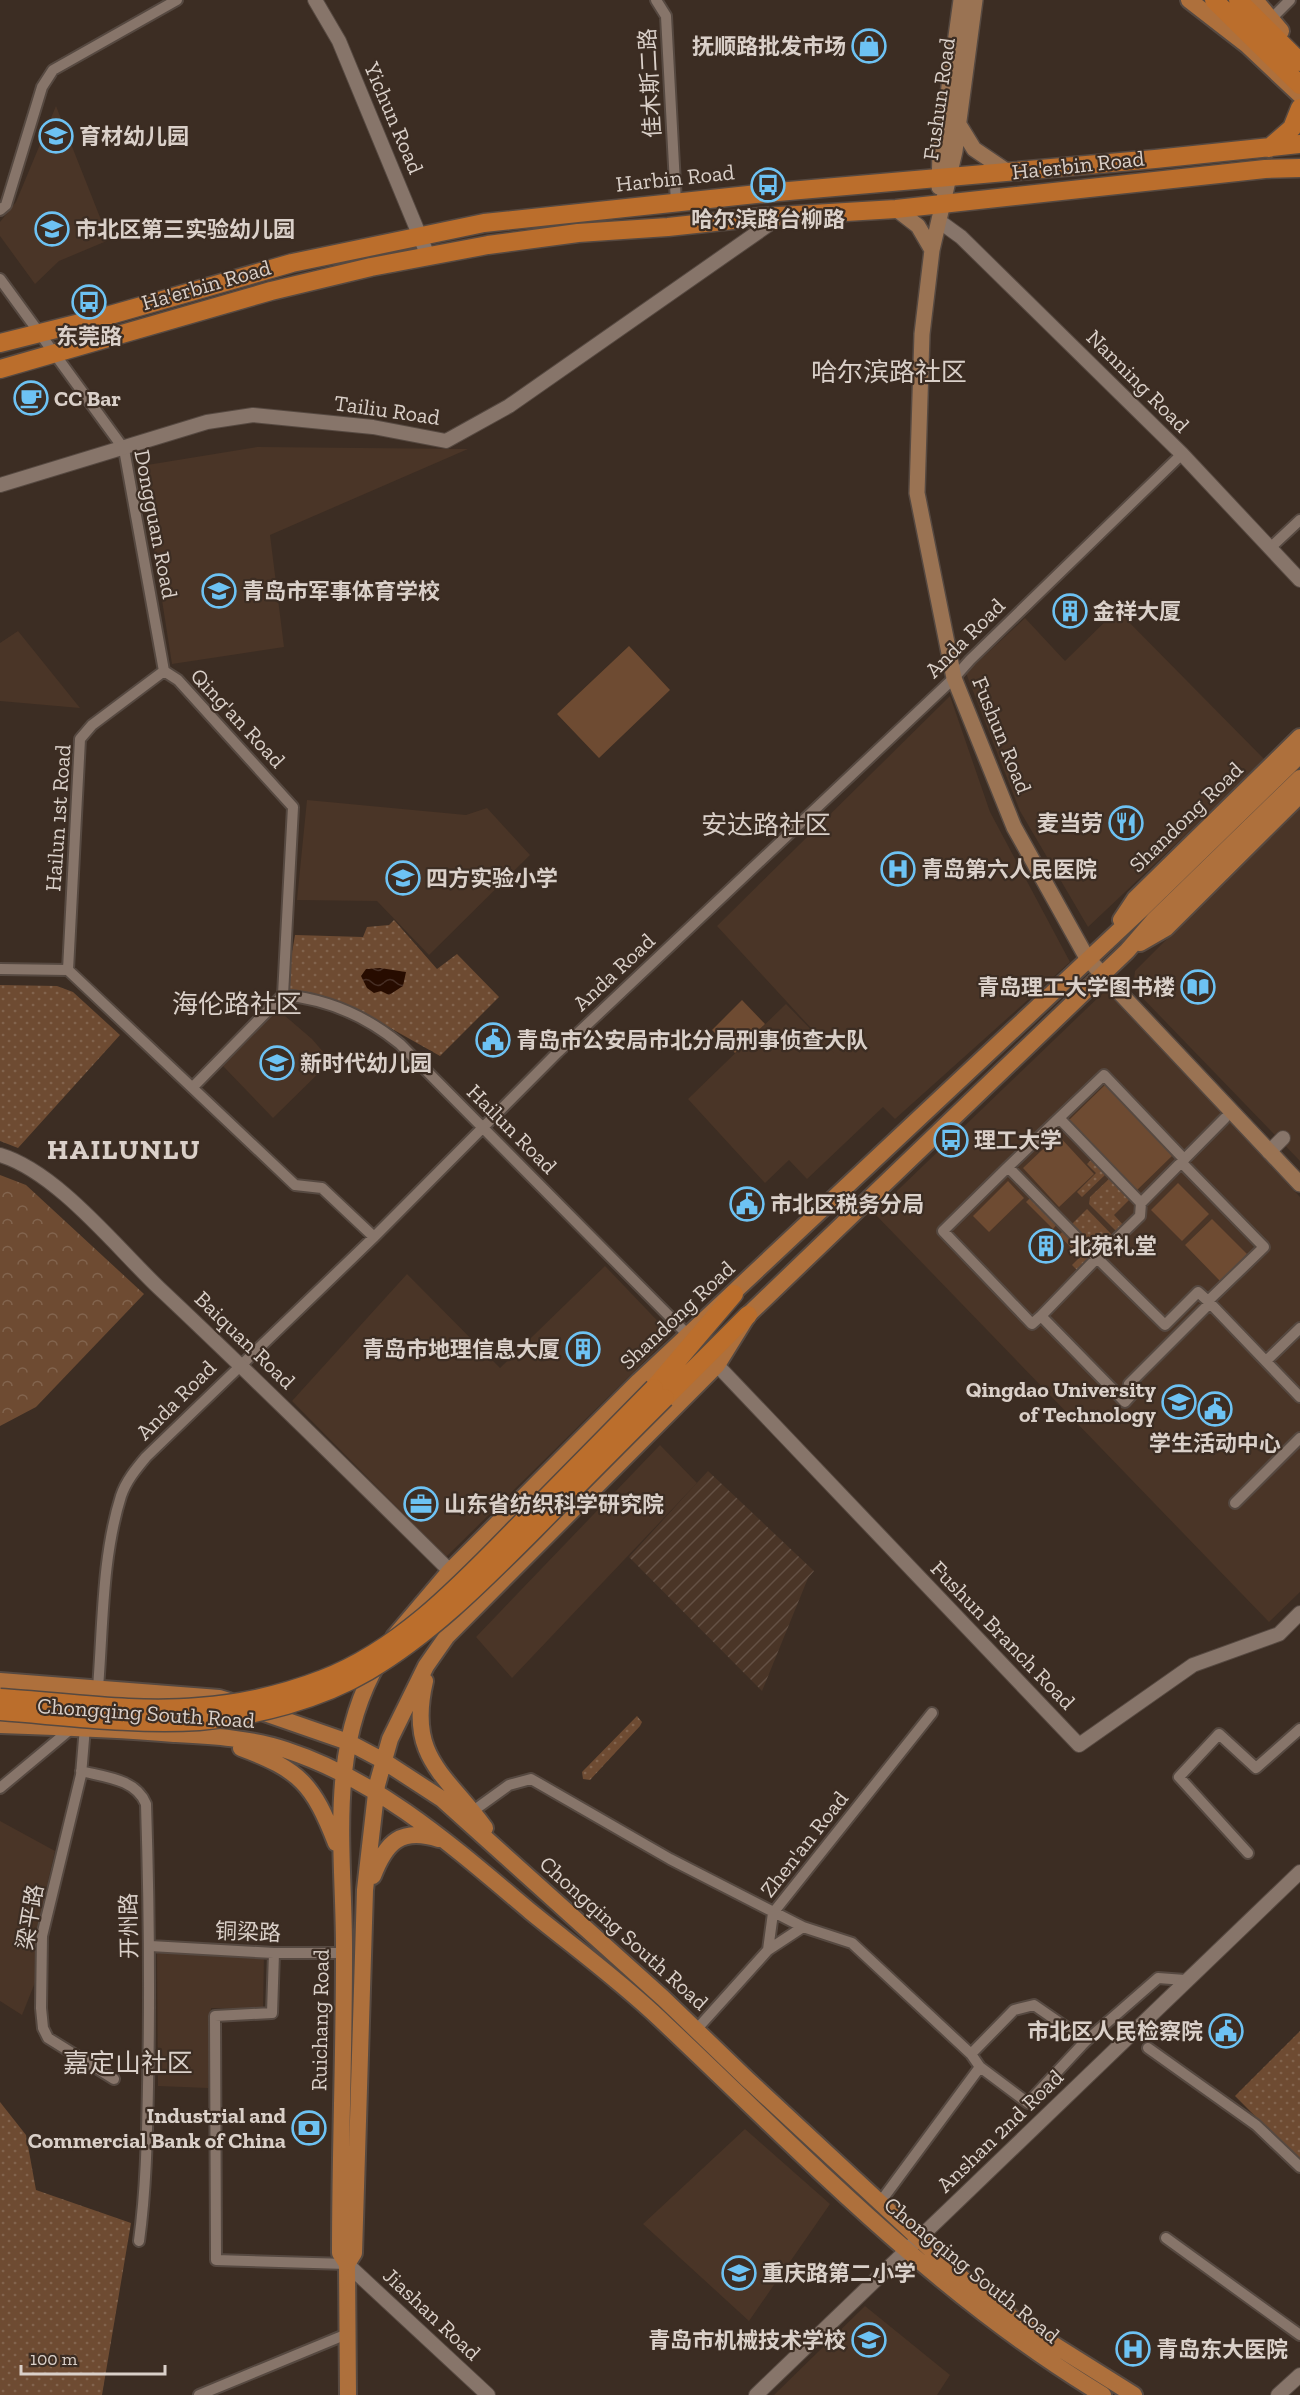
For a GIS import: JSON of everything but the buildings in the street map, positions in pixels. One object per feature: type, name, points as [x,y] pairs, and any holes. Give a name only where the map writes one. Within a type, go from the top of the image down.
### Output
[{"type":"highway","points":[[1214,0],[1300,85]]},
{"type":"highway","points":[[1238,0],[1300,62]]},
{"type":"highway","points":[[1269,148],[1292,128],[1300,108]]},
{"type":"highway","name":"Ha'erbin Road","points":[[944,178],[1300,144]]},
{"type":"highway","name":"Ha'erbin Road","points":[[1265,169],[1300,160]]},
{"type":"highway","name":"Ha'erbin Road","points":[[896,209],[941,202],[1265,169],[1300,168]]},
{"type":"highway","name":"Harbin Road","points":[[420,236],[543,215],[944,178]]},
{"type":"highway","name":"Harbin Road","points":[[428,256],[578,233],[896,209]]},
{"type":"highway","name":"Ha'erbin Road","points":[[0,343],[292,263],[420,236]]},
{"type":"highway","name":"Ha'erbin Road","points":[[0,369],[271,291],[428,256]]},
{"type":"highway","points":[[0,1711],[158,1722],[201,1720],[274,1708],[328,1691],[368,1671],[413,1641],[457,1605],[659,1393],[734,1294]]},
{"type":"highway","points":[[0,1698],[158,1709],[199,1707],[267,1696],[323,1679],[362,1660],[406,1630],[449,1595],[659,1393],[748,1315]]},
{"type":"main road","name":"Fushun Road","points":[[961,0],[939,221],[932,250],[922,334],[916,493],[954,678],[1014,827],[1087,958],[1228,1115],[1300,1184]]},
{"type":"main road","name":"Fushun Road","points":[[944,178],[958,123],[975,0]]},
{"type":"main road","points":[[1190,0],[1246,45],[1300,95]]},
{"type":"main road","points":[[1255,0],[1270,20],[1300,51]]},
{"type":"main road","points":[[958,123],[974,149],[1008,172]]},
{"type":"main road","points":[[896,209],[918,226],[932,250]]},
{"type":"main road","name":"Shandong Road","points":[[1111,936],[1135,899],[1300,737]]},
{"type":"main road","name":"Shandong Road","points":[[344,1774],[348,1742],[373,1671],[404,1622],[450,1571],[687,1334],[734,1294],[1087,958],[1142,909],[1300,755]]},
{"type":"main road","points":[[382,1760],[406,1704],[431,1657],[470,1610],[717,1365],[748,1315],[1127,951],[1154,920],[1300,778]]},
{"type":"main road","points":[[1127,951],[1166,928],[1300,795]]},
{"type":"main road","points":[[219,1698],[265,1701],[293,1697],[319,1689],[378,1650],[404,1622]]},
{"type":"main road","points":[[431,1657],[421,1700],[422,1734],[425,1748],[443,1781],[472,1810],[505,1856]]},
{"type":"main road","name":"Chongqing South Road","points":[[0,1681],[219,1698],[348,1742],[382,1760],[442,1799],[696,2030],[957,2274],[1016,2321],[1134,2395]]},
{"type":"main road","name":"Chongqing South Road","points":[[0,1725],[80,1727],[212,1736],[285,1749],[344,1774],[376,1791],[445,1840],[657,2016],[746,2102],[907,2250],[1038,2354],[1103,2395]]},
{"type":"main road","points":[[212,1736],[274,1760],[297,1775],[318,1802],[340,1854]]},
{"type":"main road","name":"Ruichang Road","points":[[347,2264],[354,2253],[365,1890],[376,1791],[382,1760]]},
{"type":"main road","name":"Ruichang Road","points":[[344,1774],[340,1798],[344,1953],[340,2253],[347,2264],[348,2395]]},
{"type":"main road","points":[[365,1890],[380,1855],[391,1843],[412,1835],[425,1834],[445,1840]]},
{"type":"street","points":[[0,210],[6,205],[42,87],[52,70],[177,0]]},
{"type":"street","name":"Yichun Road","points":[[315,0],[339,41],[428,256]]},
{"type":"street","name":"佳木斯二路","points":[[656,0],[666,16],[676,203]]},
{"type":"street","points":[[1270,20],[1290,0]]},
{"type":"street","name":"Tailiu Road","points":[[0,485],[207,422],[253,415],[373,427],[446,441],[509,406],[782,216]]},
{"type":"street","name":"Nanning Road","points":[[939,221],[961,237],[1182,454],[1300,580]]},
{"type":"street","name":"Dongguan Road","points":[[0,279],[123,449],[164,671]]},
{"type":"street","name":"Anda Road","points":[[98,1688],[110,1549],[126,1485],[146,1457],[240,1363],[374,1236],[483,1126],[954,678],[1182,454]]},
{"type":"street","points":[[1270,548],[1300,520]]},
{"type":"street","name":"Hailun 1st Road","points":[[68,970],[80,739],[92,724],[164,671]]},
{"type":"street","name":"Qing'an Road","points":[[164,671],[178,680],[293,807],[283,995]]},
{"type":"street","points":[[0,969],[68,970],[295,1185],[322,1188],[374,1236]]},
{"type":"street","points":[[193,1087],[283,995]]},
{"type":"street","name":"Hailun Road","points":[[283,995],[321,1000],[348,1010],[400,1044],[687,1334]]},
{"type":"street","points":[[1041,1316],[1125,1402],[1136,1391],[1129,1384],[1264,1247],[1182,1160],[1104,1075],[943,1232],[1032,1324],[1140,1216],[1141,1203],[1182,1160],[1228,1115]]},
{"type":"street","points":[[1059,1118],[1141,1203]]},
{"type":"street","points":[[1269,1152],[1283,1138]]},
{"type":"street","name":"Baiquan Road","points":[[0,1155],[20,1161],[58,1189],[240,1363],[450,1571]]},
{"type":"street","points":[[1008,1167],[1165,1325],[1198,1292],[1300,1397]]},
{"type":"street","points":[[1266,1361],[1300,1328]]},
{"type":"street","name":"Fushun Branch Road","points":[[717,1365],[1079,1745],[1193,1665],[1279,1634],[1300,1613]]},
{"type":"street","points":[[1235,1503],[1300,1438]]},
{"type":"street","name":"Zhen'an Road","points":[[768,1950],[773,1913],[932,1713]]},
{"type":"street","points":[[0,1788],[80,1727]]},
{"type":"street","name":"梁平路","points":[[80,1727],[81,1771],[42,1936],[41,2008],[43,2028],[48,2038],[114,2079]]},
{"type":"street","points":[[1248,1853],[1179,1777],[1219,1734],[1256,1768],[1300,1729]]},
{"type":"street","name":"开州路","points":[[81,1771],[130,1784],[143,1797],[146,1804],[150,1946],[146,2181],[139,2241]]},
{"type":"street","points":[[472,1810],[509,1785],[531,1779],[670,1859],[773,1913],[803,1928],[852,1943],[971,2054],[980,2067],[1028,2103],[1086,2041],[1158,1978],[1185,1980]]},
{"type":"street","name":"Anshan 2nd Road","points":[[756,2395],[1185,1980],[1300,1872]]},
{"type":"street","points":[[696,2030],[768,1950],[803,1928]]},
{"type":"street","name":"铜梁路","points":[[150,1946],[274,1953],[344,1953]]},
{"type":"street","points":[[274,1953],[272,2013],[215,2016],[216,2260],[347,2264]]},
{"type":"street","points":[[971,2054],[1014,2010],[1034,2005],[1086,2041]]},
{"type":"street","points":[[1148,2048],[1256,2125],[1300,2167]]},
{"type":"street","points":[[881,2201],[980,2067]]},
{"type":"street","points":[[1166,2238],[1300,2335]]},
{"type":"street","name":"Jiashan Road","points":[[347,2264],[488,2395]]},
{"type":"street","points":[[199,2395],[348,2334]]},
{"type":"street","points":[[1278,2395],[1300,2375]]},
{"type":"shaded area","name":"市北区第三实验幼儿园","points":[[56,106],[109,240],[59,261],[35,284],[0,236],[0,222],[16,202]]},
{"type":"shaded area","name":"青岛市军事体育学校","points":[[257,447],[468,449],[270,535],[284,647],[172,664],[141,466]]},
{"type":"shaded area","points":[[1117,610],[1265,760],[1088,927],[1020,811],[966,673],[1025,618],[1065,661]]},
{"type":"shaded area","points":[[18,631],[80,708],[0,701],[0,643]]},
{"type":"shaded area","name":"青岛第六人民医院","points":[[950,696],[990,812],[1070,962],[895,1119],[883,1107],[807,1179],[789,1160],[765,1183],[688,1099],[786,1004],[834,1053],[717,926]]},
{"type":"shaded area","name":"四方实验小学","points":[[307,800],[466,815],[487,808],[530,855],[429,955],[377,901],[297,900]]},
{"type":"shaded area","points":[[1300,806],[1300,1161],[1133,988],[1135,971]]},
{"type":"shaded area","name":"Qingdao University of Technology","points":[[1106,990],[1300,1197],[1300,1592],[1269,1622],[874,1213]]},
{"type":"shaded area","name":"新时代幼儿园","points":[[277,1009],[312,1039],[331,1061],[273,1118],[223,1066]]},
{"type":"shaded area","points":[[605,1266],[671,1335],[446,1557],[292,1401],[407,1274],[500,1368]]},
{"type":"shaded area","points":[[660,1445],[697,1483],[512,1678],[476,1637]]},
{"type":"shaded area","points":[[708,1471],[814,1571],[808,1578],[762,1691],[629,1557]]},
{"type":"shaded area","points":[[0,1821],[55,1851],[35,1936],[38,1975],[22,2015],[0,2001]]},
{"type":"shaded area","points":[[157,1953],[264,1954],[263,2009],[211,2008],[208,2088],[158,2086]]},
{"type":"shaded area","name":"重庆路第二小学","points":[[745,2129],[830,2204],[749,2321],[643,2224]]},
{"type":"shaded area","name":"青岛市机械技术学校","points":[[865,2306],[950,2375],[937,2395],[774,2395]]},
{"type":"green space","points":[[629,646],[670,690],[599,758],[557,714]]},
{"type":"green space","points":[[394,920],[437,969],[457,954],[499,997],[440,1056],[369,1016],[324,996],[286,989],[295,935],[363,937],[367,927],[389,925]]},
{"type":"green space","points":[[0,985],[57,986],[73,992],[120,1035],[18,1148],[0,1141]]},
{"type":"green space","points":[[742,1000],[765,1024],[735,1053],[712,1030]]},
{"type":"green space","points":[[1105,1085],[1173,1155],[1135,1192],[1067,1122]]},
{"type":"green space","points":[[1058,1135],[1094,1174],[1059,1207],[1023,1168]]},
{"type":"green space","points":[[1092,1159],[1106,1174],[1082,1197],[1077,1192],[1096,1173],[1087,1164]]},
{"type":"green space","points":[[0,1175],[26,1185],[144,1294],[36,1407],[0,1426]]},
{"type":"green space","points":[[1110,1178],[1130,1199],[1114,1215],[1126,1228],[1119,1234],[1089,1204],[1090,1197]]},
{"type":"green space","points":[[1008,1181],[1024,1198],[989,1232],[973,1216]]},
{"type":"green space","points":[[1178,1183],[1209,1214],[1182,1241],[1151,1210]]},
{"type":"green space","points":[[1032,1196],[1058,1223],[1053,1229],[1026,1202]]},
{"type":"green space","points":[[1087,1209],[1115,1238],[1098,1255],[1070,1226]]},
{"type":"green space","points":[[1212,1219],[1247,1254],[1220,1281],[1185,1245]]},
{"type":"green space","points":[[1065,1229],[1092,1257],[1078,1271],[1072,1265],[1080,1257],[1059,1235]]},
{"type":"green space","points":[[637,1716],[642,1722],[640,1726],[590,1780],[583,1779],[582,1772]]},
{"type":"green space","points":[[1300,2031],[1300,2161],[1235,2096]]},
{"type":"green space","points":[[0,2102],[26,2135],[36,2190],[131,2223],[102,2395],[0,2395]]},
{"type":"water","points":[[380,968],[406,972],[403,986],[389,995],[381,991],[374,993],[367,988],[361,976],[366,969]]},
{"type":"place","name":"抚顺路批发市场","points":[[869,46]]},
{"type":"place","name":"育材幼儿园","points":[[56,136]]},
{"type":"place","name":"哈尔滨路台柳路","points":[[768,185]]},
{"type":"place","name":"市北区第三实验幼儿园","points":[[52,229]]},
{"type":"place","name":"东莞路","points":[[89,302]]},
{"type":"place","name":"CC Bar","points":[[31,398]]},
{"type":"place","name":"青岛市军事体育学校","points":[[219,591]]},
{"type":"place","name":"金祥大厦","points":[[1070,611]]},
{"type":"place","name":"麦当劳","points":[[1126,823]]},
{"type":"place","name":"青岛第六人民医院","points":[[898,869]]},
{"type":"place","name":"四方实验小学","points":[[403,878]]},
{"type":"place","name":"青岛理工大学图书楼","points":[[1198,987]]},
{"type":"place","name":"青岛市公安局市北分局刑事侦查大队","points":[[493,1040]]},
{"type":"place","name":"新时代幼儿园","points":[[277,1063]]},
{"type":"place","name":"理工大学","points":[[951,1140]]},
{"type":"place","name":"市北区税务分局","points":[[747,1204]]},
{"type":"place","name":"北苑礼堂","points":[[1046,1246]]},
{"type":"place","name":"青岛市地理信息大厦","points":[[583,1349]]},
{"type":"place","name":"Qingdao University of Technology","points":[[1179,1402]]},
{"type":"place","name":"学生活动中心","points":[[1215,1409]]},
{"type":"place","name":"山东省纺织科学研究院","points":[[421,1504]]},
{"type":"place","name":"市北区人民检察院","points":[[1226,2031]]},
{"type":"place","name":"Industrial and Commercial Bank of China","points":[[309,2128]]},
{"type":"place","name":"重庆路第二小学","points":[[739,2273]]},
{"type":"place","name":"青岛市机械技术学校","points":[[869,2340]]},
{"type":"place","name":"青岛东大医院","points":[[1133,2349]]},
{"type":"district","name":"哈尔滨路社区","points":[[889,372]]},
{"type":"district","name":"安达路社区","points":[[766,825]]},
{"type":"district","name":"海伦路社区","points":[[237,1004]]},
{"type":"district","name":"HAILUNLU","points":[[124,1149]]},
{"type":"district","name":"嘉定山社区","points":[[128,2063]]}]
